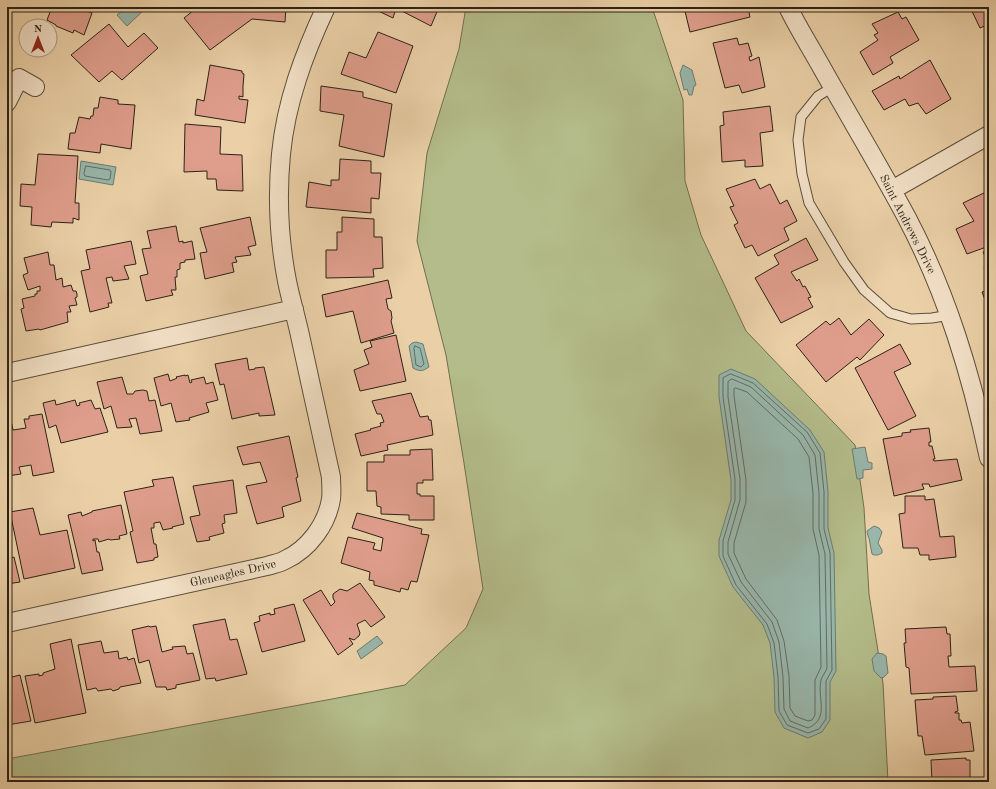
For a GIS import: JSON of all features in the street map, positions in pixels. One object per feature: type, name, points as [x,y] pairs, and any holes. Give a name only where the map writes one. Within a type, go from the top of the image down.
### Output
[{"type":"street","name":"Gleneagles Drive","points":[[7,623],[267,566],[286,560],[302,549],[316,535],[326,517],[331,499],[331,477],[287,281],[280,234],[279,195],[281,154],[286,120],[294,86],[309,42],[326,7]]},
{"type":"street","name":"Saint Andrews Drive","points":[[788,7],[892,190],[931,268],[950,315],[967,366],[989,458]]},
{"type":"street","points":[[7,102],[19,78],[35,87]]},
{"type":"street","points":[[892,190],[989,135]]},
{"type":"street","points":[[7,372],[294,309]]},
{"type":"lane","points":[[833,87],[818,96],[801,117],[798,140],[802,174],[809,203],[844,262],[864,290],[890,313],[911,319],[950,315]]},
{"type":"green space","points":[[466,7],[652,7],[683,100],[685,181],[701,235],[746,331],[855,445],[864,508],[869,594],[883,683],[888,782],[7,782],[7,759],[405,685],[466,628],[483,589],[446,355],[417,241],[427,153],[459,49]]},
{"type":"water","points":[[127,7],[143,7],[145,9],[127,26],[117,15]]},
{"type":"water","points":[[683,65],[692,70],[696,85],[694,86],[692,95],[689,95],[687,89],[684,90],[680,73]]},
{"type":"water","points":[[81,161],[116,167],[113,185],[79,179]]},
{"type":"water","points":[[416,342],[423,344],[429,367],[423,370],[413,368],[409,346]]},
{"type":"water","points":[[731,369],[755,379],[810,430],[824,452],[828,492],[828,528],[834,553],[836,671],[830,682],[830,720],[822,732],[808,738],[784,728],[775,712],[774,677],[770,643],[763,625],[733,587],[719,556],[719,540],[731,500],[731,480],[719,397],[719,375]]},
{"type":"water","points":[[865,447],[868,462],[872,463],[872,469],[863,470],[863,478],[857,479],[852,449]]},
{"type":"water","points":[[874,526],[879,528],[882,532],[878,543],[882,553],[877,555],[872,554],[867,531]]},
{"type":"water","points":[[377,636],[383,643],[361,659],[357,651]]},
{"type":"water","points":[[877,653],[886,656],[888,673],[881,678],[874,671],[872,659]]},
{"type":"building","points":[[52,7],[82,7],[82,9],[92,13],[84,35],[74,30],[73,33],[58,27],[58,18],[48,18]]},
{"type":"building","points":[[198,7],[286,7],[285,22],[252,19],[210,50],[184,18]]},
{"type":"building","points":[[370,7],[439,7],[431,26],[396,8],[393,18]]},
{"type":"building","points":[[684,7],[748,7],[750,17],[690,32]]},
{"type":"building","points":[[970,7],[989,7],[989,24],[980,28]]},
{"type":"building","points":[[898,12],[902,19],[906,17],[919,40],[890,57],[893,63],[873,75],[860,52],[878,40],[874,35],[878,33],[872,24]]},
{"type":"building","points":[[109,24],[128,47],[144,33],[158,48],[122,80],[112,71],[99,82],[71,55]]},
{"type":"building","points":[[378,32],[413,46],[396,93],[341,74],[349,52],[366,58]]},
{"type":"building","points":[[737,38],[739,45],[748,43],[752,56],[749,57],[750,61],[759,57],[765,87],[742,93],[739,85],[725,88],[713,43]]},
{"type":"building","points":[[930,60],[951,99],[926,114],[918,103],[909,106],[905,99],[884,110],[872,91],[899,76],[900,79]]},
{"type":"building","points":[[210,65],[242,71],[244,74],[243,97],[239,96],[239,99],[248,100],[245,123],[195,115],[197,99],[204,101]]},
{"type":"building","points":[[321,86],[363,92],[363,97],[392,104],[384,157],[339,146],[344,115],[320,111]]},
{"type":"building","points":[[100,97],[118,100],[118,104],[135,105],[131,149],[101,144],[100,153],[68,149],[70,133],[75,133],[79,117],[90,119],[91,116],[93,116],[94,108],[98,108]]},
{"type":"building","points":[[770,106],[773,131],[760,133],[763,166],[745,167],[745,160],[722,162],[720,126],[724,125],[723,112]]},
{"type":"building","points":[[185,124],[221,127],[220,154],[242,155],[243,191],[217,190],[216,179],[207,179],[207,171],[184,172]]},
{"type":"building","points":[[38,154],[78,156],[75,203],[79,203],[79,220],[73,218],[73,223],[52,222],[51,227],[31,225],[32,207],[20,206],[21,184],[35,185]]},
{"type":"building","points":[[340,159],[371,161],[371,173],[381,173],[379,199],[371,198],[371,213],[306,207],[309,182],[331,186],[331,180],[339,180]]},
{"type":"building","points":[[755,179],[760,189],[770,184],[780,204],[787,200],[797,221],[784,228],[789,240],[758,256],[752,245],[745,248],[734,225],[738,223],[730,207],[734,206],[726,189]]},
{"type":"building","points":[[986,192],[989,198],[989,246],[967,254],[956,229],[974,221],[963,203]]},
{"type":"building","points":[[250,217],[256,245],[248,247],[251,255],[235,257],[237,262],[232,263],[234,272],[205,279],[200,253],[207,252],[200,228]]},
{"type":"building","points":[[342,217],[374,219],[374,237],[382,237],[383,268],[373,269],[374,277],[326,278],[326,250],[337,250],[337,232],[342,232]]},
{"type":"building","points":[[176,226],[179,242],[183,241],[183,243],[192,241],[195,259],[185,260],[185,262],[180,263],[180,269],[177,270],[177,277],[175,277],[176,290],[171,290],[173,295],[146,301],[140,276],[148,274],[142,249],[151,248],[147,231]]},
{"type":"building","points":[[806,238],[818,260],[791,272],[797,281],[799,279],[803,287],[805,286],[811,297],[808,298],[813,307],[781,323],[755,278],[779,264],[774,255]]},
{"type":"building","points":[[131,241],[136,264],[124,266],[129,279],[113,281],[112,277],[106,278],[112,303],[108,303],[109,307],[90,312],[81,271],[90,269],[86,250]]},
{"type":"building","points":[[989,250],[989,264],[983,252]]},
{"type":"building","points":[[48,252],[50,265],[54,265],[56,280],[62,278],[63,287],[71,285],[73,291],[76,291],[77,294],[77,297],[75,298],[77,305],[69,306],[71,312],[67,312],[68,322],[40,330],[26,331],[21,309],[24,308],[22,299],[35,296],[37,291],[40,291],[40,286],[28,290],[23,275],[28,273],[24,258]]},
{"type":"building","points":[[989,264],[989,277],[984,267]]},
{"type":"building","points":[[388,280],[392,298],[386,299],[388,309],[391,311],[391,321],[394,333],[361,343],[353,311],[326,317],[322,295]]},
{"type":"building","points":[[989,290],[989,310],[982,292]]},
{"type":"building","points":[[839,318],[851,335],[869,319],[884,335],[860,360],[857,357],[826,382],[796,345],[826,321],[830,325]]},
{"type":"building","points":[[396,335],[406,381],[360,391],[354,370],[369,364],[364,350],[372,347],[370,341]]},
{"type":"building","points":[[900,344],[911,364],[894,372],[916,416],[888,430],[855,368]]},
{"type":"building","points":[[247,358],[249,370],[264,367],[275,415],[259,416],[259,413],[232,419],[224,384],[220,385],[215,364]]},
{"type":"building","points":[[168,374],[170,381],[177,378],[176,377],[188,375],[190,383],[192,382],[191,380],[204,377],[206,384],[213,382],[218,400],[206,403],[209,412],[189,418],[190,420],[176,422],[171,403],[161,406],[154,378]]},
{"type":"building","points":[[122,377],[127,394],[133,394],[135,391],[143,390],[147,391],[149,401],[155,400],[162,431],[140,434],[136,418],[129,419],[132,427],[117,428],[111,406],[104,409],[97,382]]},
{"type":"building","points":[[411,393],[420,417],[428,416],[429,420],[431,420],[433,435],[387,445],[388,450],[361,456],[355,434],[381,426],[380,423],[384,422],[381,414],[377,414],[372,401]]},
{"type":"building","points":[[55,400],[56,405],[75,400],[77,406],[80,405],[79,403],[91,400],[95,409],[100,408],[108,432],[61,443],[56,425],[49,428],[43,403]]},
{"type":"building","points":[[7,402],[13,430],[26,428],[24,419],[29,419],[29,416],[42,414],[54,472],[33,476],[31,465],[19,467],[21,474],[7,476]]},
{"type":"building","points":[[929,428],[931,442],[929,442],[929,446],[932,446],[935,459],[933,459],[934,461],[957,459],[962,480],[930,487],[929,484],[922,484],[924,489],[894,496],[883,439],[902,436],[902,433],[911,432],[910,430]]},
{"type":"building","points":[[289,436],[298,477],[296,478],[301,501],[282,507],[284,517],[257,524],[246,486],[267,482],[260,462],[243,465],[237,447]]},
{"type":"building","points":[[432,449],[433,480],[423,480],[423,483],[417,483],[417,494],[420,494],[420,496],[434,496],[434,520],[409,520],[409,515],[381,514],[381,507],[377,506],[376,491],[367,491],[367,462],[384,462],[384,455],[410,455],[410,450]]},
{"type":"building","points":[[173,477],[184,524],[163,530],[160,522],[154,523],[154,528],[151,528],[158,557],[154,558],[154,560],[137,563],[130,532],[133,531],[124,492],[154,486],[152,480]]},
{"type":"building","points":[[233,480],[237,513],[224,515],[225,523],[222,524],[224,533],[209,537],[210,540],[197,542],[190,517],[200,515],[193,486]]},
{"type":"building","points":[[905,496],[925,496],[925,500],[934,499],[940,537],[954,536],[956,557],[929,560],[929,555],[920,555],[918,548],[903,548],[899,514],[905,513]]},
{"type":"building","points":[[121,505],[127,534],[119,536],[120,539],[109,539],[99,542],[98,539],[93,539],[93,541],[95,540],[97,552],[99,552],[103,570],[82,574],[68,515],[81,512],[82,516],[92,511]]},
{"type":"building","points":[[33,508],[40,535],[67,530],[75,568],[24,579],[10,512]]},
{"type":"building","points":[[357,513],[422,529],[421,534],[429,535],[417,582],[411,581],[408,590],[401,588],[400,592],[374,585],[374,581],[369,580],[370,572],[341,563],[348,537],[375,543],[373,549],[381,551],[383,538],[352,528]]},
{"type":"building","points":[[7,539],[11,558],[14,557],[20,582],[7,584]]},
{"type":"building","points":[[360,583],[385,617],[371,627],[365,620],[357,624],[360,633],[359,636],[354,640],[349,638],[353,644],[338,655],[303,600],[321,590],[331,606],[335,602],[333,594],[340,589],[347,591]]},
{"type":"building","points":[[294,604],[305,641],[262,652],[254,623],[260,621],[259,616],[270,613],[270,615],[275,614],[274,609]]},
{"type":"building","points":[[225,619],[230,640],[237,639],[247,674],[216,681],[215,678],[206,679],[193,625]]},
{"type":"building","points":[[156,626],[162,652],[173,649],[172,647],[185,646],[187,654],[193,653],[200,680],[176,685],[176,688],[167,690],[166,687],[156,687],[149,660],[139,663],[132,630]]},
{"type":"building","points":[[946,627],[947,634],[950,634],[951,656],[948,656],[949,667],[975,666],[977,691],[911,694],[909,668],[906,667],[904,643],[906,643],[905,629]]},
{"type":"building","points":[[71,639],[86,713],[35,723],[25,676],[39,674],[39,676],[55,669],[50,644]]},
{"type":"building","points":[[101,641],[104,653],[118,651],[119,659],[127,657],[128,660],[134,658],[141,683],[120,687],[119,689],[113,691],[111,689],[98,691],[96,688],[87,690],[78,645]]},
{"type":"building","points":[[11,674],[12,677],[20,675],[31,721],[7,725],[7,675]]},
{"type":"building","points":[[956,696],[958,711],[955,713],[959,713],[959,720],[961,720],[962,723],[970,722],[974,751],[925,755],[922,736],[918,736],[915,700],[933,699],[933,697]]},
{"type":"building","points":[[966,758],[966,760],[970,760],[970,782],[932,782],[931,760]]}]
